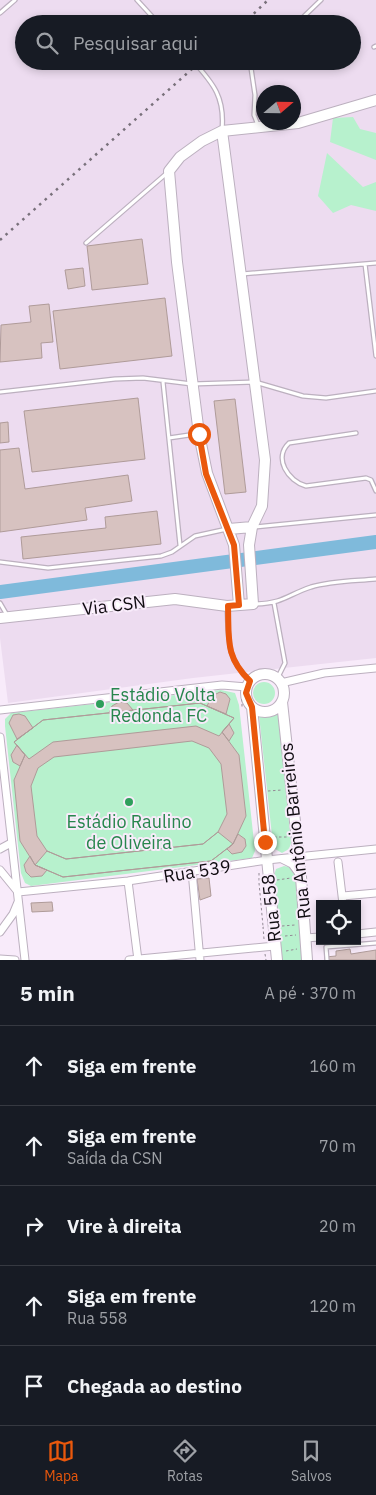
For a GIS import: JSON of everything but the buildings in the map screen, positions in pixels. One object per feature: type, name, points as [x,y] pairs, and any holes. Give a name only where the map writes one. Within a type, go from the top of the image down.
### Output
[{"type":"street","points":[[301,122],[376,100]]},
{"type":"street","points":[[239,605],[234,545],[229,529],[217,506],[206,474],[199,434],[177,262],[169,170],[180,157],[222,131],[256,127]]},
{"type":"street","points":[[222,131],[263,440],[265,482],[262,506],[252,527],[249,545],[253,604]]},
{"type":"street","points":[[229,529],[252,527]]},
{"type":"street","name":"Via CSN","points":[[4,615],[175,599],[228,606],[253,604]]},
{"type":"street","points":[[279,681],[324,673],[376,668]]},
{"type":"street","points":[[266,674],[279,681],[284,689],[282,702],[278,706],[268,712],[252,707],[247,698],[248,684],[255,677],[266,674]]},
{"type":"street","points":[[0,710],[222,685],[248,684]]},
{"type":"street","name":"Rua Antônio Barreiros","points":[[282,702],[299,856],[307,960]]},
{"type":"street","name":"Rua 558","points":[[252,707],[276,953]]},
{"type":"street","points":[[0,737],[25,960]]},
{"type":"street","points":[[0,849],[11,843]]},
{"type":"street","name":"Rua 539","points":[[18,895],[267,860],[376,849]]},
{"type":"street","points":[[279,859],[292,864],[301,877]]},
{"type":"street","points":[[338,862],[343,900],[376,892]]},
{"type":"street","points":[[0,870],[18,895]]},
{"type":"street","points":[[192,871],[200,957]]},
{"type":"street","points":[[128,881],[138,960]]},
{"type":"street","points":[[0,932],[13,914],[18,895]]},
{"type":"street","points":[[361,934],[376,932]]},
{"type":"street","points":[[305,943],[316,939]]},
{"type":"street","points":[[129,960],[276,953]]},
{"type":"street","points":[[0,959],[15,960]]},
{"type":"lane","points":[[0,13],[15,0]]},
{"type":"lane","points":[[137,0],[151,15]]},
{"type":"lane","points":[[305,15],[321,0]]},
{"type":"lane","points":[[201,70],[210,80],[220,97],[224,114],[222,131]]},
{"type":"lane","points":[[251,70],[255,95],[254,115],[256,120]]},
{"type":"lane","points":[[86,243],[169,170]]},
{"type":"lane","points":[[240,274],[376,263]]},
{"type":"lane","points":[[365,264],[376,356]]},
{"type":"lane","points":[[0,392],[115,378],[143,378],[163,382],[192,384],[255,382],[303,396],[318,397],[376,391]]},
{"type":"lane","points":[[163,382],[180,546]]},
{"type":"lane","points":[[356,433],[289,443],[284,448],[282,456],[284,466],[290,478],[296,483],[306,486],[366,478],[371,480],[376,491]]},
{"type":"lane","points":[[169,438],[199,434]]},
{"type":"lane","points":[[252,527],[376,515]]},
{"type":"lane","points":[[0,562],[48,568],[162,556],[195,536],[229,529]]},
{"type":"lane","points":[[253,604],[274,603],[310,588],[376,579]]},
{"type":"lane","points":[[0,603],[4,615]]},
{"type":"lane","points":[[274,603],[285,664],[279,681]]},
{"type":"lane","points":[[228,606],[232,657],[248,684]]},
{"type":"lane","points":[[327,960],[326,947],[376,943]]},
{"type":"path","points":[[266,791],[285,790]]},
{"type":"path","points":[[272,841],[274,837],[297,837]]},
{"type":"path","points":[[264,939],[263,927],[304,924]]},
{"type":"path","points":[[266,960],[265,953],[276,953],[305,943]]},
{"type":"shaded area","points":[[0,0],[376,0],[376,658],[193,678],[8,703],[0,638]]},
{"type":"green space","points":[[353,117],[360,129],[376,133],[376,160],[330,142],[333,118]]},
{"type":"green space","points":[[327,153],[363,187],[376,182],[376,211],[351,205],[333,213],[318,196]]},
{"type":"green space","points":[[264,682],[272,685],[275,693],[272,701],[264,704],[256,701],[253,693],[256,685]]},
{"type":"green space","points":[[221,690],[235,693],[239,705],[255,851],[252,858],[31,886],[25,883],[21,873],[5,726],[5,719],[11,713]]},
{"type":"green space","points":[[278,713],[291,843],[289,849],[282,853],[275,849],[273,845],[259,715]]},
{"type":"green space","points":[[284,866],[289,867],[295,875],[303,960],[282,960],[274,875],[276,869]]},
{"type":"waterway","points":[[0,592],[376,542]]},
{"type":"railway","points":[[252,15],[268,0]]},
{"type":"railway","points":[[0,240],[191,70]]},
{"type":"place","name":"Estádio Volta Redonda FC","points":[[100,704]]},
{"type":"place","name":"Estádio Raulino de Oliveira","points":[[129,802]]},
{"type":"route","points":[[199,434],[206,474],[217,506],[229,529],[234,545],[239,605],[228,606],[230,647],[237,668],[250,681],[246,693],[252,707],[265,842]]}]
